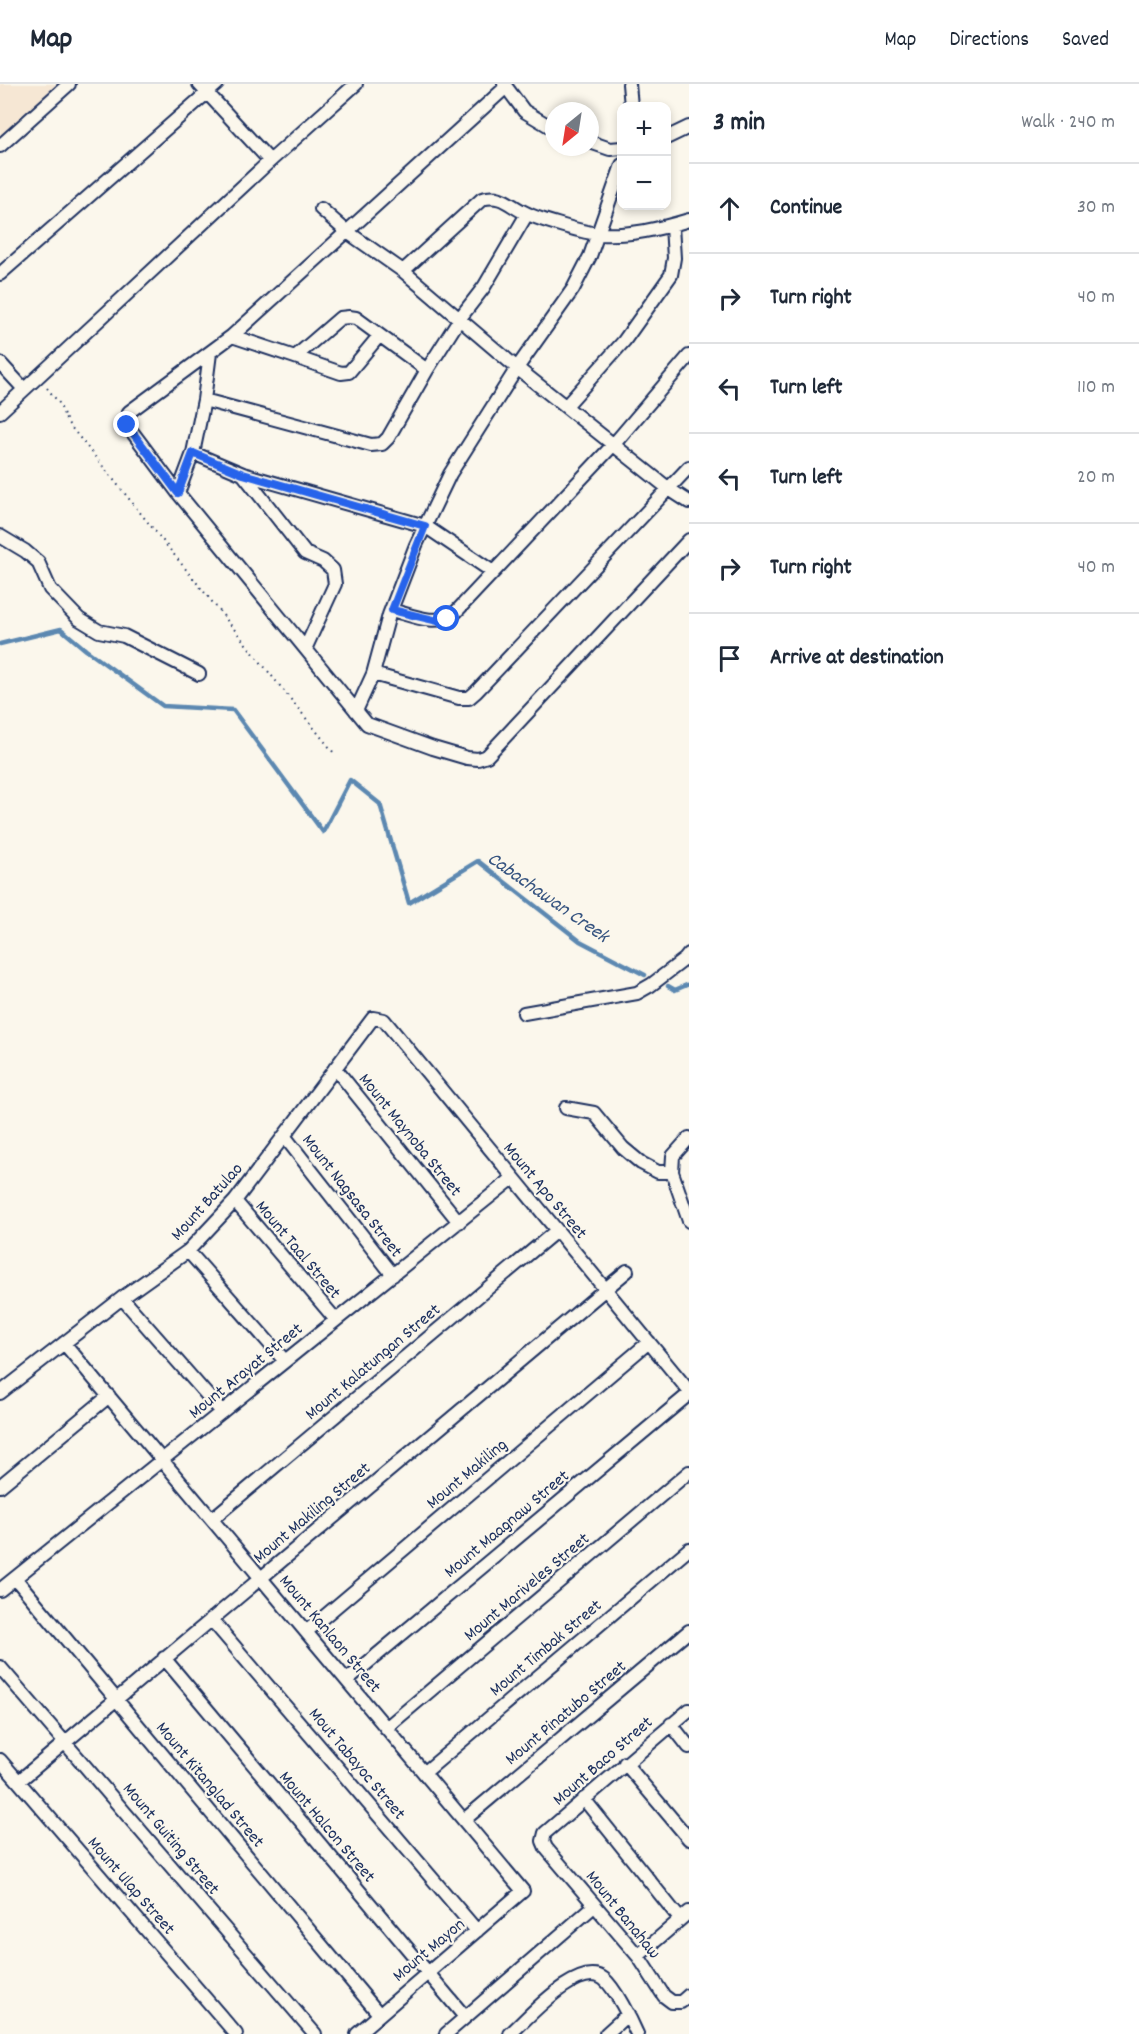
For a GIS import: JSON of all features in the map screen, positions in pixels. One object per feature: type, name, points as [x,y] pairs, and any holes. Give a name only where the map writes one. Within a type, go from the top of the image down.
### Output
[{"type":"street","points":[[0,146],[69,84]]},
{"type":"street","points":[[0,274],[203,88],[217,84]]},
{"type":"street","points":[[0,411],[356,84]]},
{"type":"street","points":[[629,84],[631,102]]},
{"type":"street","points":[[545,124],[524,111],[504,86],[232,336],[129,412],[127,416],[129,429],[178,493],[367,724],[467,758],[478,759],[487,756],[689,540]]},
{"type":"street","points":[[203,88],[270,161]]},
{"type":"street","points":[[671,136],[689,127]]},
{"type":"street","points":[[599,145],[610,149],[617,148]]},
{"type":"street","points":[[356,711],[373,674],[392,610],[425,526],[450,474],[517,368],[573,289],[590,256],[617,176]]},
{"type":"street","points":[[403,271],[482,199],[492,196],[500,198],[527,214],[597,234],[646,232],[689,220]]},
{"type":"street","points":[[321,209],[346,231],[403,271],[517,368],[669,489],[689,502]]},
{"type":"street","points":[[204,400],[371,445],[382,444],[388,438],[460,318],[484,287],[527,214]]},
{"type":"street","points":[[566,406],[624,340],[671,275],[674,258],[672,226]]},
{"type":"street","points":[[295,357],[340,318],[350,317],[356,318],[427,370]]},
{"type":"street","points":[[232,336],[341,373],[349,372],[379,336]]},
{"type":"street","points":[[178,493],[193,453],[204,400],[210,353]]},
{"type":"street","points":[[392,610],[438,621],[454,614],[614,444],[689,356]]},
{"type":"street","points":[[0,363],[24,389]]},
{"type":"street","points":[[193,453],[243,474],[425,526],[493,572]]},
{"type":"street","points":[[373,674],[459,698],[469,698],[507,661],[562,600],[689,468]]},
{"type":"street","points":[[243,474],[305,553],[323,561],[333,570],[335,584],[306,647]]},
{"type":"street","points":[[0,536],[38,562],[50,589],[79,619],[99,631],[124,636],[199,674]]},
{"type":"street","points":[[524,1013],[637,993],[651,985],[689,954]]},
{"type":"street","name":"Mount Batulao","points":[[0,1393],[122,1298],[188,1251],[235,1202],[373,1018]]},
{"type":"street","name":"Mount Apo Street","points":[[373,1018],[384,1020],[689,1392]]},
{"type":"street","name":"Mount Maynoba Street","points":[[335,1068],[459,1222]]},
{"type":"street","points":[[566,1108],[594,1113],[623,1148],[641,1163],[658,1172],[672,1172]]},
{"type":"street","name":"Mount Nagsasa Street","points":[[285,1137],[393,1275]]},
{"type":"street","points":[[689,1138],[673,1156],[672,1172],[689,1221]]},
{"type":"street","name":"Mount Arayat Street","points":[[0,1590],[513,1178]]},
{"type":"street","name":"Mount Taal Street","points":[[235,1202],[336,1320]]},
{"type":"street","name":"Mount Kalatungan Street","points":[[212,1519],[556,1231]]},
{"type":"street","points":[[188,1251],[285,1361]]},
{"type":"street","name":"Mount Makiling Street","points":[[19,1781],[627,1271]]},
{"type":"street","points":[[122,1298],[222,1412]]},
{"type":"street","name":"Mount Makiling","points":[[306,1632],[649,1342]]},
{"type":"street","name":"Mount Kanlaon Street","points":[[64,1343],[523,1891]]},
{"type":"street","name":"Mount Maagnaw Street","points":[[347,1680],[689,1392]]},
{"type":"street","points":[[0,1486],[109,1396]]},
{"type":"street","name":"Mount Mariveles Street","points":[[386,1728],[689,1472]]},
{"type":"street","name":"Mount Timbak Street","points":[[424,1773],[689,1549]]},
{"type":"street","name":"Mount Kitanglad Street","points":[[15,1578],[379,2014]]},
{"type":"street","name":"Mout Tabayoc Street","points":[[211,1619],[477,1931]]},
{"type":"street","name":"Mount Pinatubo Street","points":[[464,1820],[689,1631]]},
{"type":"street","name":"Mount Halcon Street","points":[[164,1658],[465,2017]]},
{"type":"street","name":"Mount Guiting Street","points":[[0,1667],[315,2034]]},
{"type":"street","name":"Mount Baco Street","points":[[543,1841],[545,1833],[689,1710]]},
{"type":"street","points":[[671,1724],[689,1747]]},
{"type":"street","name":"Mount Ulap Street","points":[[0,1760],[236,2034]]},
{"type":"street","points":[[626,1763],[689,1839]]},
{"type":"street","points":[[584,1799],[685,1916],[638,1956]]},
{"type":"street","name":"Mount Banahaw","points":[[543,1841],[546,1848],[638,1956],[664,1996],[672,2002],[685,1998]]},
{"type":"street","name":"Mount Mayon","points":[[357,2034],[523,1891]]},
{"type":"street","points":[[446,2034],[594,1906]]},
{"type":"street","points":[[510,2034],[567,1982],[584,1976],[596,1975],[604,1979],[628,2014],[637,2034]]},
{"type":"street","points":[[606,2034],[628,2014]]},
{"type":"path","points":[[37,377],[59,403],[67,422],[334,753]]},
{"type":"shaded area","points":[[0,84],[59,84],[0,137]]},
{"type":"waterway","name":"Cabachawan Creek","points":[[0,644],[61,629],[163,706],[233,710],[323,832],[350,780],[380,804],[409,903],[478,861],[580,941],[645,975]]},
{"type":"waterway","name":"Cabachawan Creek","points":[[668,986],[675,990],[689,984]]},
{"type":"route","points":[[127,425],[178,493],[193,453],[243,474],[425,526],[392,610],[438,621],[447,619]]}]
